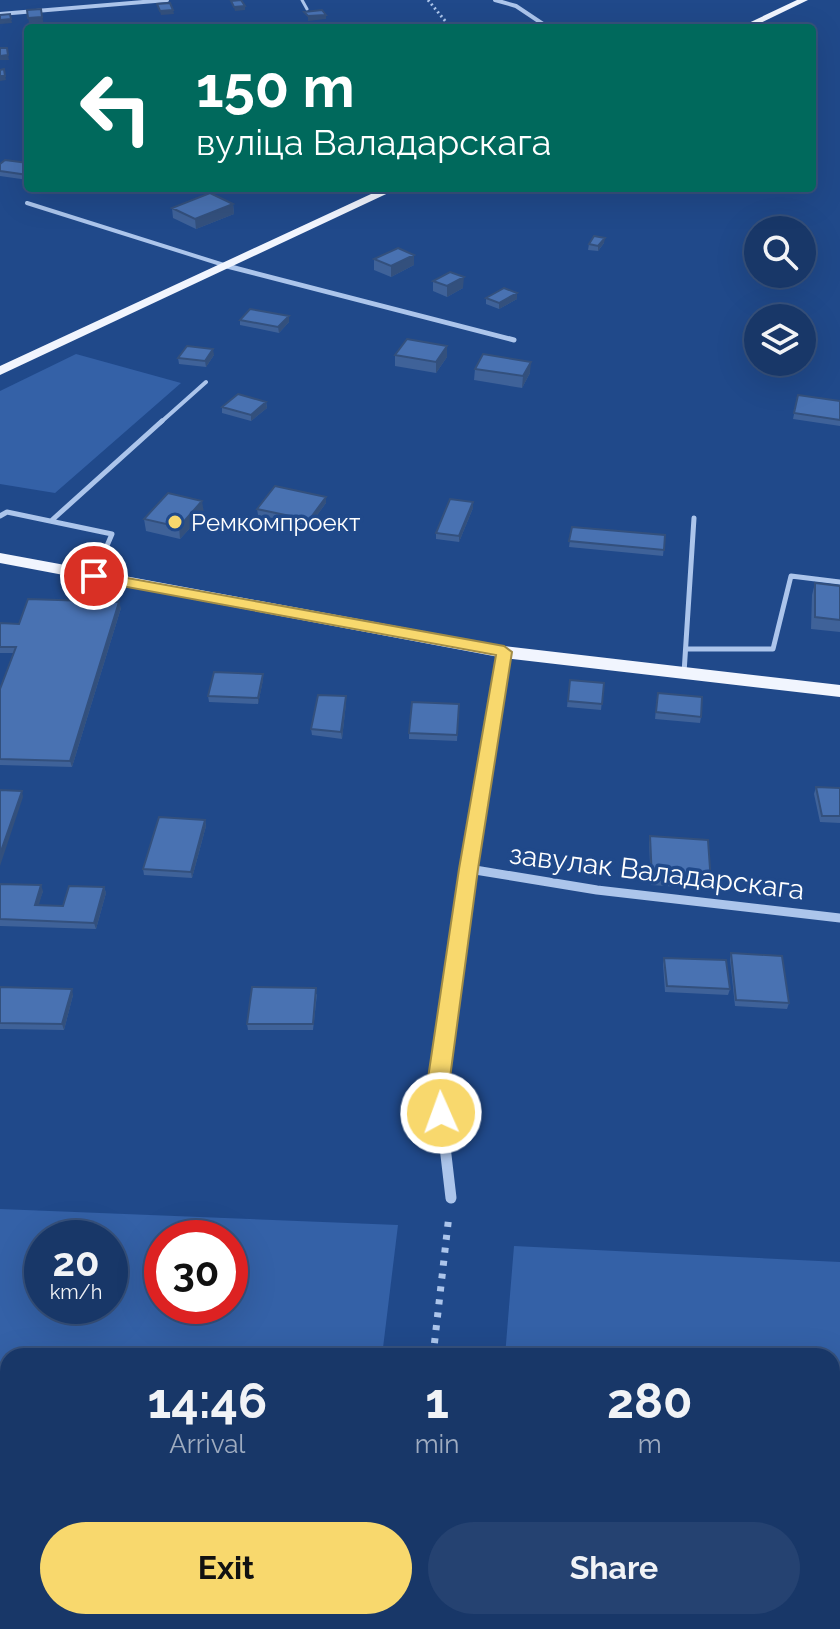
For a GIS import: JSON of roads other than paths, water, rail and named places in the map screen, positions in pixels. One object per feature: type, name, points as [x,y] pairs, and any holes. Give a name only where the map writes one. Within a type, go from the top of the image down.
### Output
[{"type":"main road","points":[[752,24],[804,0]]},
{"type":"main road","points":[[0,371],[384,192]]},
{"type":"main road","points":[[0,558],[504,652],[840,691]]},
{"type":"street","points":[[0,14],[167,0]]},
{"type":"street","points":[[495,0],[516,6]]},
{"type":"street","points":[[507,0],[543,24]]},
{"type":"street","points":[[227,266],[514,340]]},
{"type":"street","points":[[451,1198],[438,1085],[504,652]]},
{"type":"street","name":"завулак Валадарскага","points":[[469,869],[597,890],[840,918]]},
{"type":"lane","points":[[302,0],[307,9]]},
{"type":"lane","points":[[27,203],[227,266]]},
{"type":"lane","points":[[51,521],[206,382]]},
{"type":"lane","points":[[0,516],[7,512],[112,534],[94,576]]},
{"type":"lane","points":[[684,673],[694,518]]},
{"type":"lane","points":[[686,649],[773,649],[791,576],[840,582]]},
{"type":"place","name":"Ремкомпроект","points":[[175,522]]}]
